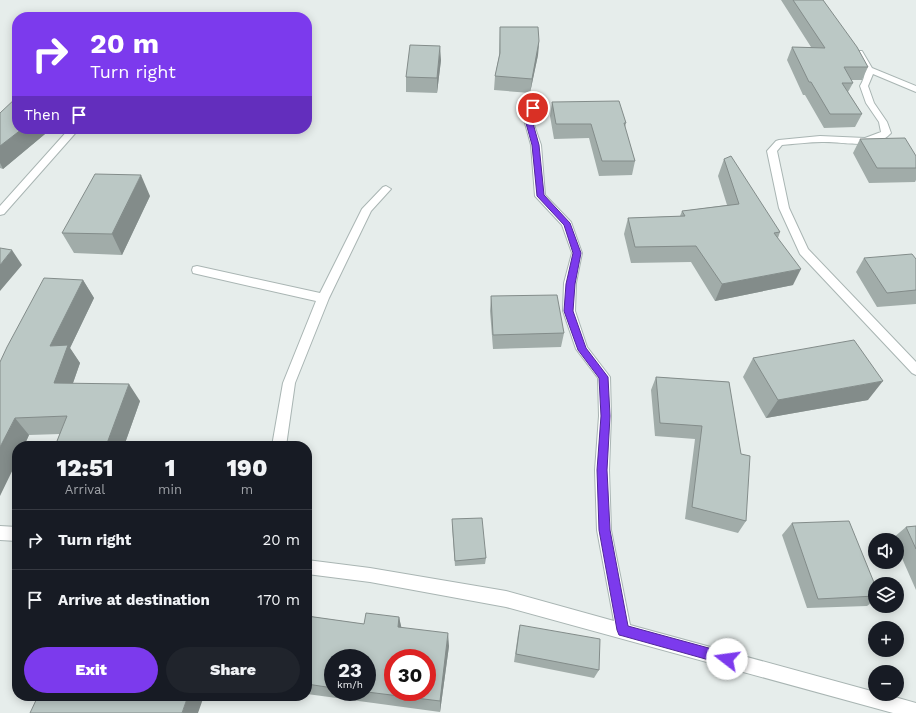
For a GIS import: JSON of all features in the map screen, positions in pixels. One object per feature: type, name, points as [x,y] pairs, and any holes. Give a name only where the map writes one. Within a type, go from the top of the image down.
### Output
[{"type":"street","points":[[852,43],[870,70],[870,77],[864,86],[870,104],[883,122],[886,133],[879,138],[856,141],[825,138],[779,143],[772,151],[784,208],[804,251],[916,370]]},
{"type":"street","points":[[870,70],[916,89]]},
{"type":"street","points":[[539,100],[527,116],[536,145],[540,196],[567,224],[577,253],[570,284],[569,311],[582,350],[604,377],[605,416],[602,470],[604,530],[623,630]]},
{"type":"street","points":[[0,212],[70,134]]},
{"type":"street","points":[[280,441],[289,383],[323,298],[367,209],[386,189]]},
{"type":"street","points":[[197,270],[323,298]]},
{"type":"street","points":[[0,533],[12,534]]},
{"type":"street","points":[[312,568],[370,575],[506,599],[916,711]]},
{"type":"building","points":[[793,0],[823,0],[857,47],[868,67],[844,67],[853,83],[842,83],[862,114],[830,114],[811,82],[809,82],[792,47],[825,48]]},
{"type":"building","points":[[500,27],[538,27],[539,41],[532,79],[495,76],[500,53]]},
{"type":"building","points":[[410,45],[440,46],[437,78],[406,77]]},
{"type":"building","points":[[619,101],[635,161],[602,161],[591,124],[556,124],[552,102]]},
{"type":"building","points":[[12,102],[12,134],[16,134],[0,146],[0,113]]},
{"type":"building","points":[[905,138],[916,156],[916,168],[877,168],[860,139]]},
{"type":"building","points":[[731,156],[780,232],[774,233],[801,269],[722,284],[696,246],[635,247],[628,218],[685,216],[682,211],[739,204],[724,159]]},
{"type":"building","points":[[95,174],[141,175],[112,234],[62,233]]},
{"type":"building","points":[[0,248],[12,250],[0,265]]},
{"type":"building","points":[[912,254],[916,259],[916,290],[887,293],[864,258]]},
{"type":"building","points":[[44,278],[83,280],[50,346],[68,345],[54,383],[129,384],[108,441],[57,441],[67,416],[15,418],[0,447],[0,362]]},
{"type":"building","points":[[557,295],[564,333],[493,335],[491,296]]},
{"type":"building","points":[[854,340],[883,381],[778,400],[753,358]]},
{"type":"building","points":[[656,377],[729,382],[741,454],[750,456],[746,521],[692,507],[702,426],[660,423]]},
{"type":"building","points":[[482,518],[486,558],[455,561],[452,519]]},
{"type":"building","points":[[849,521],[872,577],[868,577],[868,596],[818,599],[792,523]]},
{"type":"building","points":[[916,526],[916,549],[906,527]]},
{"type":"building","points":[[366,613],[399,617],[398,627],[448,633],[440,701],[436,701],[436,649],[384,649],[384,694],[376,693],[376,649],[324,649],[324,687],[312,685],[312,617],[364,624]]},
{"type":"building","points":[[520,625],[600,639],[599,670],[516,654]]},
{"type":"building","points":[[36,701],[186,701],[182,713],[30,713]]},
{"type":"route","points":[[533,108],[527,116],[536,145],[540,196],[567,224],[577,253],[570,284],[569,311],[582,350],[604,377],[605,416],[602,470],[604,530],[615,581],[623,630],[727,659]]}]
